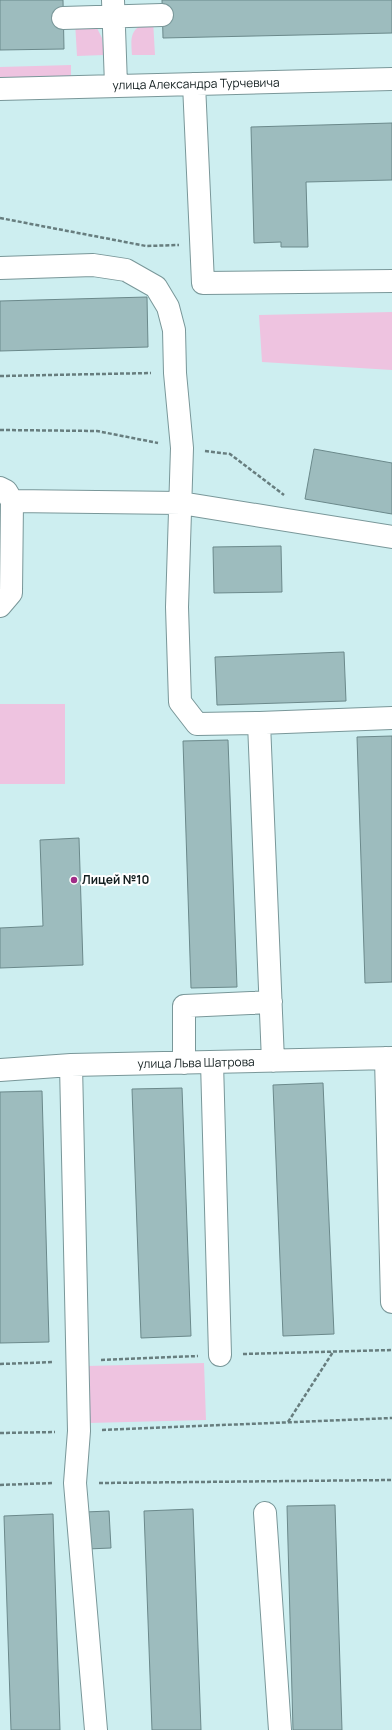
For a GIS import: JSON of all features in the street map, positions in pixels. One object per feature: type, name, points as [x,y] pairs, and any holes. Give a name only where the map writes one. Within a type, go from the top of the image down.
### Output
[{"type":"street","points":[[113,8],[116,85]]},
{"type":"street","points":[[63,18],[113,8],[162,15]]},
{"type":"street","name":"улица Александра Турчевича","points":[[0,89],[116,85],[392,80]]},
{"type":"street","points":[[194,84],[203,283],[392,281]]},
{"type":"street","points":[[0,268],[93,265],[126,270],[156,287],[168,307],[174,330],[175,373],[182,448],[177,607],[180,702],[197,724],[392,718]]},
{"type":"street","points":[[0,606],[11,593],[6,494],[181,503],[392,537]]},
{"type":"street","points":[[259,723],[273,1061]]},
{"type":"street","points":[[184,1063],[184,1006],[271,1002]]},
{"type":"street","points":[[389,1058],[392,1302]]},
{"type":"street","name":"улица Льва Шатрова","points":[[0,1070],[71,1065],[389,1058]]},
{"type":"street","points":[[212,1062],[220,1354]]},
{"type":"street","points":[[71,1065],[79,1431],[75,1483],[96,1730]]},
{"type":"street","points":[[265,1513],[280,1730]]},
{"type":"path","points":[[0,218],[146,246],[201,244]]},
{"type":"path","points":[[0,376],[175,373]]},
{"type":"path","points":[[288,1422],[333,1352]]},
{"type":"path","points":[[0,1433],[392,1418]]},
{"type":"path","points":[[0,1485],[392,1480]]},
{"type":"shaded area","points":[[153,20],[155,55],[132,55],[131,41],[134,32],[141,26]]},
{"type":"shaded area","points":[[75,22],[96,26],[102,38],[104,55],[77,56]]},
{"type":"shaded area","points":[[71,65],[71,82],[0,84],[0,67]]},
{"type":"shaded area","points":[[392,312],[392,370],[262,362],[259,315]]},
{"type":"shaded area","points":[[0,704],[65,704],[65,784],[0,784]]},
{"type":"shaded area","points":[[204,1363],[206,1420],[89,1423],[87,1366]]},
{"type":"building","points":[[0,0],[63,0],[64,49],[0,50]]},
{"type":"building","points":[[162,0],[392,0],[392,33],[163,38]]},
{"type":"building","points":[[392,123],[392,180],[306,182],[308,247],[281,247],[281,242],[254,243],[251,127]]},
{"type":"building","points":[[147,297],[148,347],[0,351],[0,301]]},
{"type":"building","points":[[314,449],[392,463],[392,514],[305,499]]},
{"type":"building","points":[[281,546],[282,592],[214,593],[213,547]]},
{"type":"building","points":[[344,652],[346,701],[217,705],[215,657]]},
{"type":"building","points":[[392,736],[392,982],[365,983],[357,737]]},
{"type":"building","points":[[228,740],[237,987],[191,988],[183,741]]},
{"type":"building","points":[[79,838],[83,965],[0,968],[0,928],[43,926],[40,840]]},
{"type":"building","points":[[323,1083],[334,1334],[283,1336],[273,1085]]},
{"type":"building","points":[[182,1088],[191,1336],[141,1338],[132,1089]]},
{"type":"building","points":[[42,1091],[49,1342],[0,1343],[0,1092]]},
{"type":"building","points":[[335,1505],[342,1730],[293,1730],[287,1506]]},
{"type":"building","points":[[193,1509],[201,1730],[152,1730],[144,1511]]},
{"type":"building","points":[[109,1511],[111,1548],[87,1549],[85,1512]]},
{"type":"building","points":[[53,1514],[60,1730],[11,1730],[4,1516]]},
{"type":"place","name":"Лицей №10","points":[[74,880]]}]
